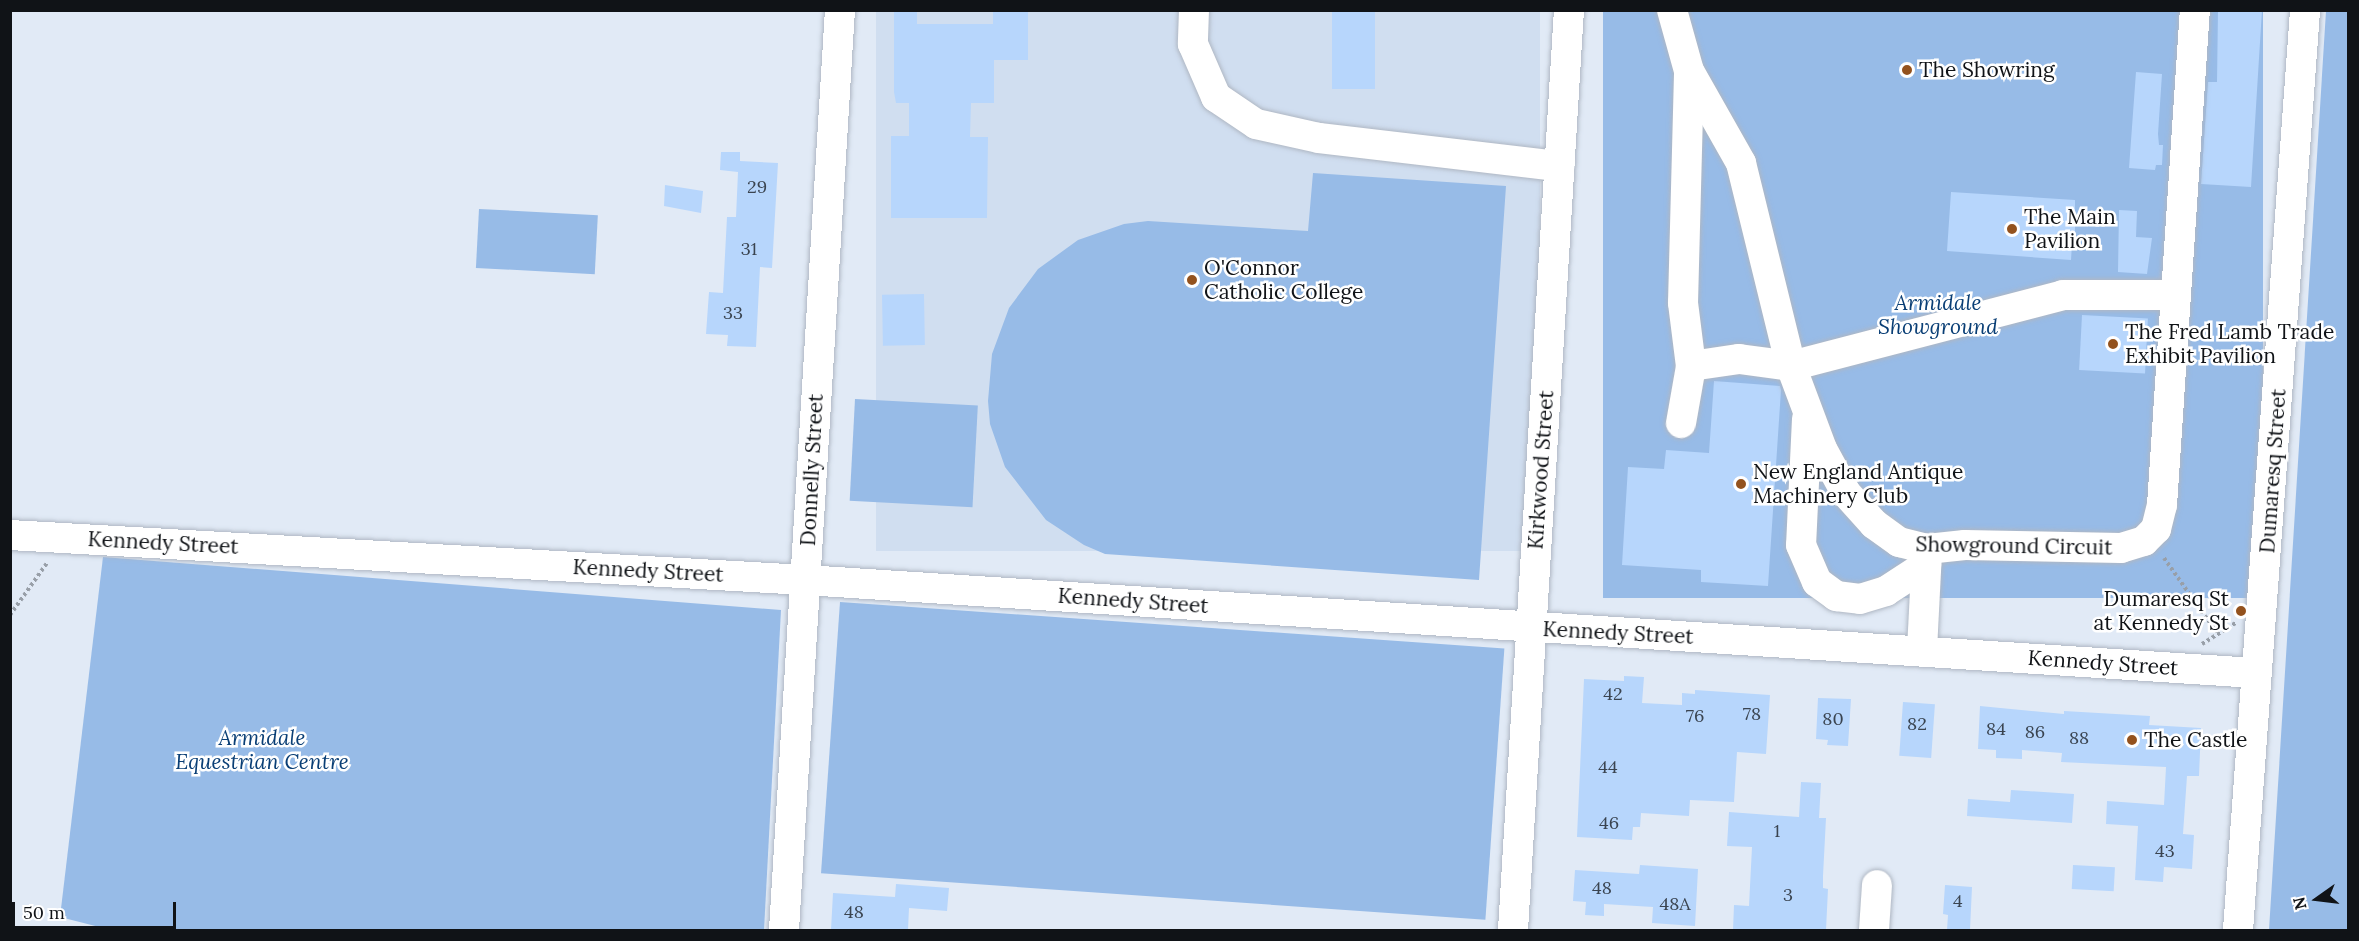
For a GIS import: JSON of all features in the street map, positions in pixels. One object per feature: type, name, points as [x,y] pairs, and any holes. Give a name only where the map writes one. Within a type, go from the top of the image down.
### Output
[{"type":"street","name":"Donnelly Street","points":[[784,930],[840,10]]},
{"type":"street","points":[[1194,10],[1193,44],[1216,97],[1256,124],[1319,138],[1559,166]]},
{"type":"street","name":"Kirkwood Street","points":[[1513,930],[1569,10]]},
{"type":"street","name":"Showground Circuit","points":[[1672,10],[1689,71],[1741,163],[1791,366],[1807,415],[1834,473],[1861,511],[1899,542],[1927,557],[1965,545],[2121,548],[2150,537]]},
{"type":"street","points":[[2150,537],[2162,505],[2195,10]]},
{"type":"street","name":"Dumaresq Street","points":[[2238,930],[2255,673],[2262,626],[2305,10]]},
{"type":"street","points":[[1681,423],[1691,366],[1683,303],[1689,71]]},
{"type":"street","points":[[1691,366],[1739,359],[1791,366],[2062,295],[2176,295]]},
{"type":"street","points":[[1807,415],[1801,545],[1817,582],[1836,596],[1860,599],[1886,591],[1927,557]]},
{"type":"street","name":"Kennedy Street","points":[[10,535],[805,580],[2255,673]]},
{"type":"street","points":[[1922,650],[1927,557]]},
{"type":"street","points":[[1874,930],[1877,885]]},
{"type":"path","points":[[2150,537],[2193,599]]},
{"type":"path","points":[[10,615],[65,538]]},
{"type":"path","points":[[2201,611],[2218,633]]},
{"type":"path","points":[[2201,644],[2232,623],[2245,624]]},
{"type":"shaded area","name":"O'Connor Catholic College","points":[[876,11],[1540,11],[1540,551],[876,551]]},
{"type":"green space","name":"Armidale Showground","points":[[1603,11],[2263,11],[2263,598],[1603,598]]},
{"type":"green space","points":[[2326,11],[2348,11],[2348,930],[2269,930]]},
{"type":"green space","points":[[1313,173],[1506,186],[1479,580],[1105,554],[1084,545],[1046,520],[1005,467],[990,424],[988,401],[992,354],[1009,308],[1038,269],[1078,240],[1124,224],[1148,221],[1308,231]]},
{"type":"green space","points":[[479,209],[598,215],[595,274],[476,268]]},
{"type":"green space","points":[[855,399],[978,405],[972,507],[850,501]]},
{"type":"green space","name":"Armidale Equestrian Centre","points":[[103,557],[781,610],[764,930],[111,930],[60,917]]},
{"type":"green space","points":[[840,602],[1504,648],[1485,920],[821,873]]},
{"type":"building","points":[[894,10],[917,10],[917,24],[993,24],[993,10],[1028,10],[1028,60],[994,60],[994,103],[971,103],[970,137],[988,137],[987,218],[891,218],[891,136],[909,136],[909,103],[896,103],[894,92]]},
{"type":"building","points":[[1332,10],[1375,10],[1375,89],[1332,89]]},
{"type":"building","points":[[2218,10],[2262,10],[2251,187],[2201,184],[2208,82],[2217,82]]},
{"type":"building","points":[[2136,72],[2162,74],[2158,134],[2159,145],[2163,145],[2162,165],[2156,165],[2155,170],[2129,168]]},
{"type":"building","points":[[721,152],[740,152],[740,161],[778,163],[772,268],[760,267],[756,347],[727,346],[728,335],[706,334],[709,292],[723,293],[727,217],[736,217],[738,172],[720,170]]},
{"type":"building","points":[[665,185],[703,191],[701,213],[664,206]]},
{"type":"building","name":"The Main Pavilion","points":[[1951,192],[2075,200],[2075,245],[2072,244],[2071,260],[1947,251]]},
{"type":"building","points":[[2119,210],[2137,211],[2136,237],[2152,238],[2147,274],[2118,272]]},
{"type":"building","points":[[924,294],[925,345],[883,346],[882,295]]},
{"type":"building","name":"The Fred Lamb Trade Exhibit Pavilion","points":[[2082,315],[2148,318],[2145,373],[2079,370]]},
{"type":"building","name":"New England Antique Machinery Club","points":[[1714,381],[1780,386],[1768,586],[1701,582],[1701,570],[1622,565],[1628,467],[1664,469],[1666,450],[1709,453]]},
{"type":"building","points":[[1624,676],[1644,677],[1642,703],[1682,705],[1682,693],[1695,694],[1695,690],[1770,695],[1766,754],[1737,752],[1734,802],[1690,800],[1689,816],[1641,813],[1640,827],[1633,827],[1632,840],[1577,837],[1584,679],[1624,681]]},
{"type":"building","points":[[1818,698],[1851,699],[1848,746],[1827,745],[1828,740],[1816,739]]},
{"type":"building","points":[[1903,702],[1935,704],[1931,758],[1899,756]]},
{"type":"building","points":[[1980,706],[2064,714],[2064,711],[2150,716],[2149,725],[2201,728],[2199,776],[2187,776],[2183,834],[2194,835],[2192,869],[2164,867],[2163,882],[2135,880],[2138,826],[2106,824],[2107,801],[2164,805],[2166,767],[2061,762],[2062,753],[2022,750],[2022,759],[1996,758],[1996,750],[1978,749]]},
{"type":"building","points":[[1801,782],[1821,783],[1819,818],[1826,818],[1823,888],[1828,889],[1826,930],[1733,930],[1734,905],[1749,906],[1752,847],[1727,846],[1729,812],[1799,817]]},
{"type":"building","points":[[2011,790],[2074,794],[2072,823],[1967,816],[1968,799],[2010,802]]},
{"type":"building","points":[[1640,865],[1698,869],[1695,926],[1652,923],[1653,907],[1604,904],[1604,916],[1585,915],[1586,902],[1573,901],[1575,870],[1639,874]]},
{"type":"building","points":[[2073,865],[2115,867],[2114,891],[2072,889]]},
{"type":"building","points":[[896,884],[949,888],[947,911],[909,908],[908,930],[831,930],[833,893],[895,897]]},
{"type":"building","points":[[1945,885],[1972,887],[1970,930],[1947,930],[1948,915],[1943,914]]},
{"type":"place","name":"The Showring","points":[[1907,70]]},
{"type":"place","name":"The Main Pavilion","points":[[2012,229]]},
{"type":"place","name":"O'Connor Catholic College","points":[[1192,280]]},
{"type":"place","name":"The Fred Lamb Trade Exhibit Pavilion","points":[[2113,344]]},
{"type":"place","name":"New England Antique Machinery Club","points":[[1741,484]]},
{"type":"place","name":"Dumaresq St at Kennedy St","points":[[2241,611]]},
{"type":"place","name":"The Castle","points":[[2132,740]]}]
